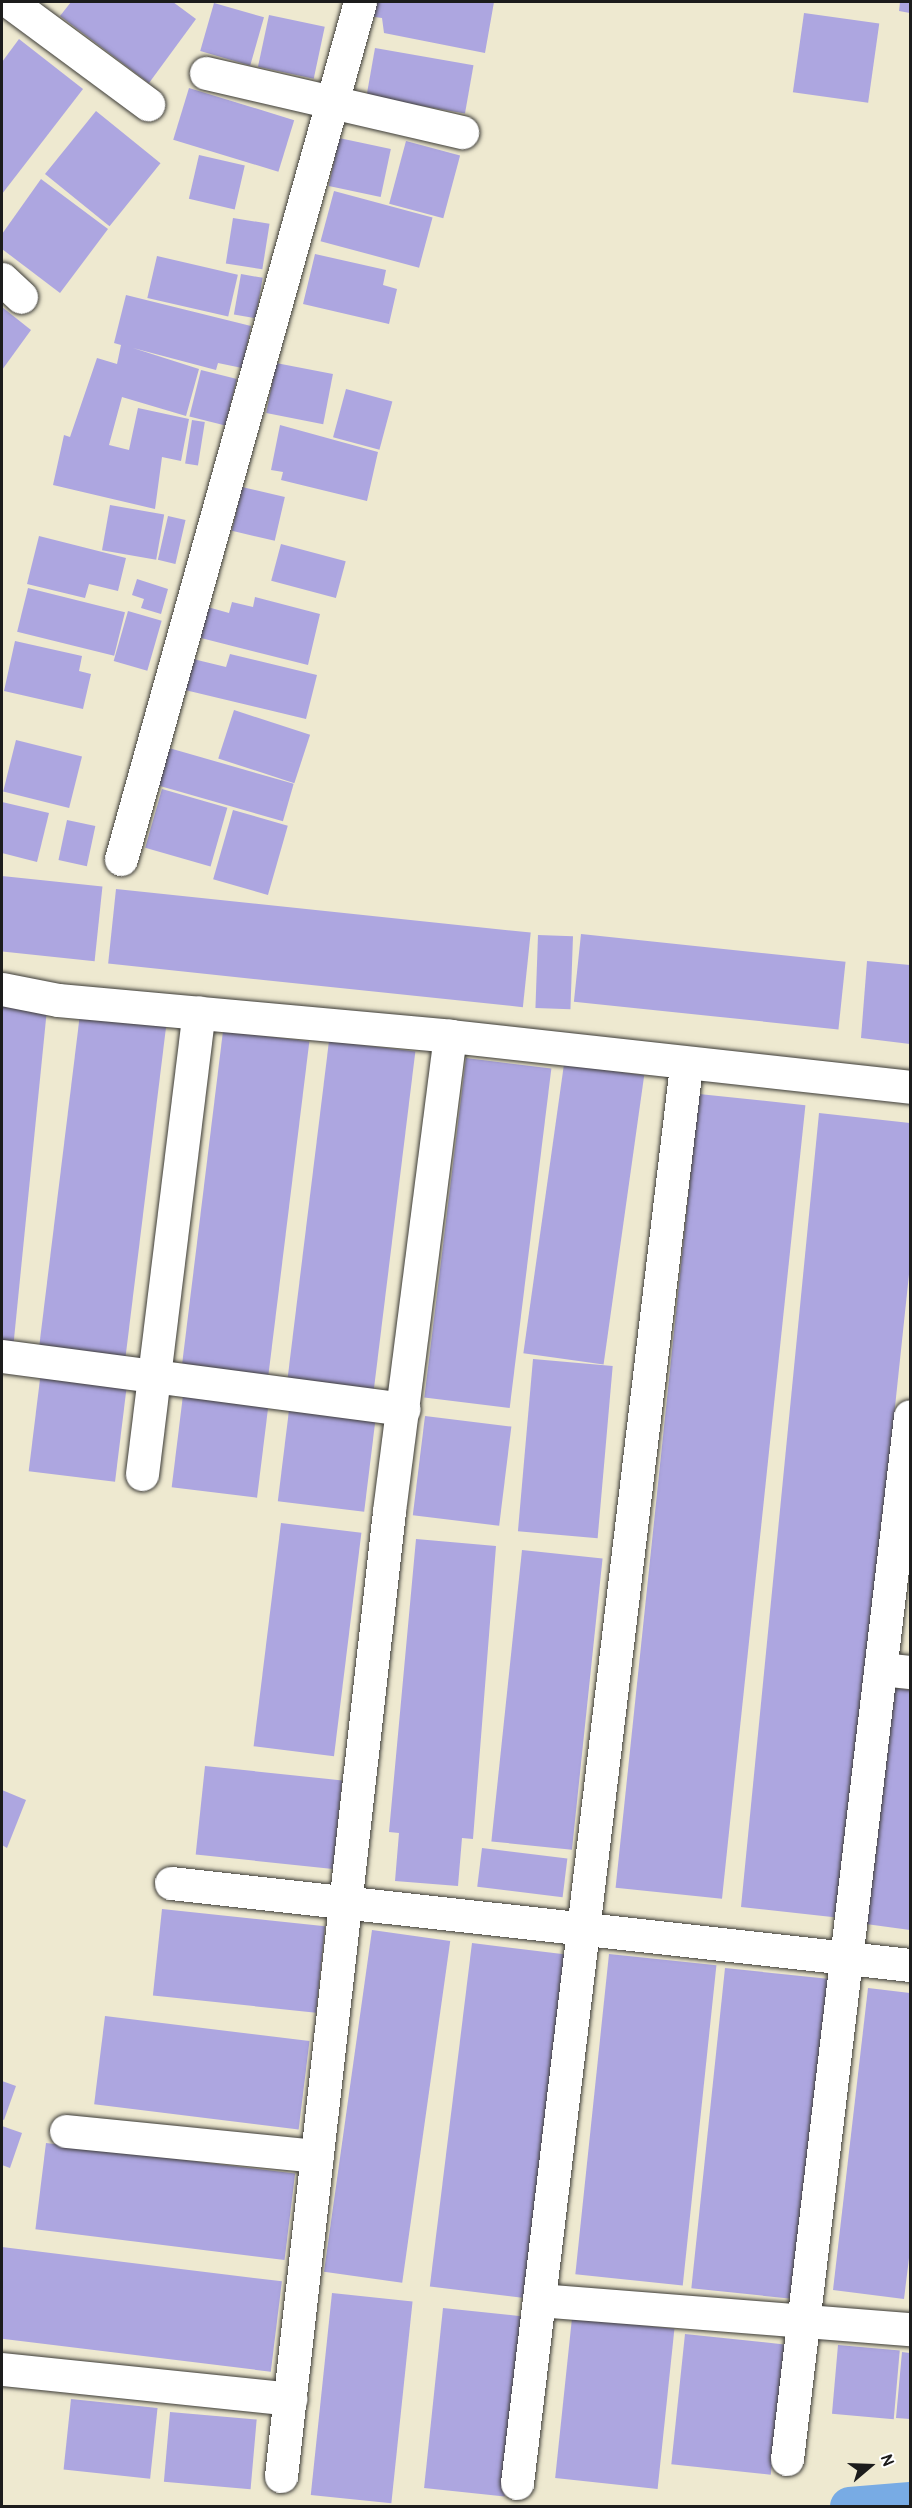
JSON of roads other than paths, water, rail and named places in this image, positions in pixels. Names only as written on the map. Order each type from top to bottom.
[{"type":"street","points":[[10,2],[148,104]]},
{"type":"street","points":[[121,859],[334,105],[360,2]]},
{"type":"street","points":[[206,73],[334,105],[462,132]]},
{"type":"street","points":[[2,989],[199,1013],[450,1036],[686,1065],[910,1088]]},
{"type":"street","points":[[142,1474],[157,1375],[199,1013]]},
{"type":"street","points":[[281,2476],[404,1409],[450,1036]]},
{"type":"street","points":[[518,2483],[580,1932],[686,1065]]},
{"type":"street","points":[[2,1356],[404,1409]]},
{"type":"street","points":[[787,2459],[847,1959],[896,1671],[910,1416]]},
{"type":"street","points":[[171,1883],[348,1902],[580,1932],[910,1965]]},
{"type":"street","points":[[66,2131],[317,2156]]},
{"type":"street","points":[[539,2300],[803,2324],[910,2330]]},
{"type":"street","points":[[2,2368],[290,2399]]},
{"type":"waterway","points":[[849,2506],[910,2501]]}]
